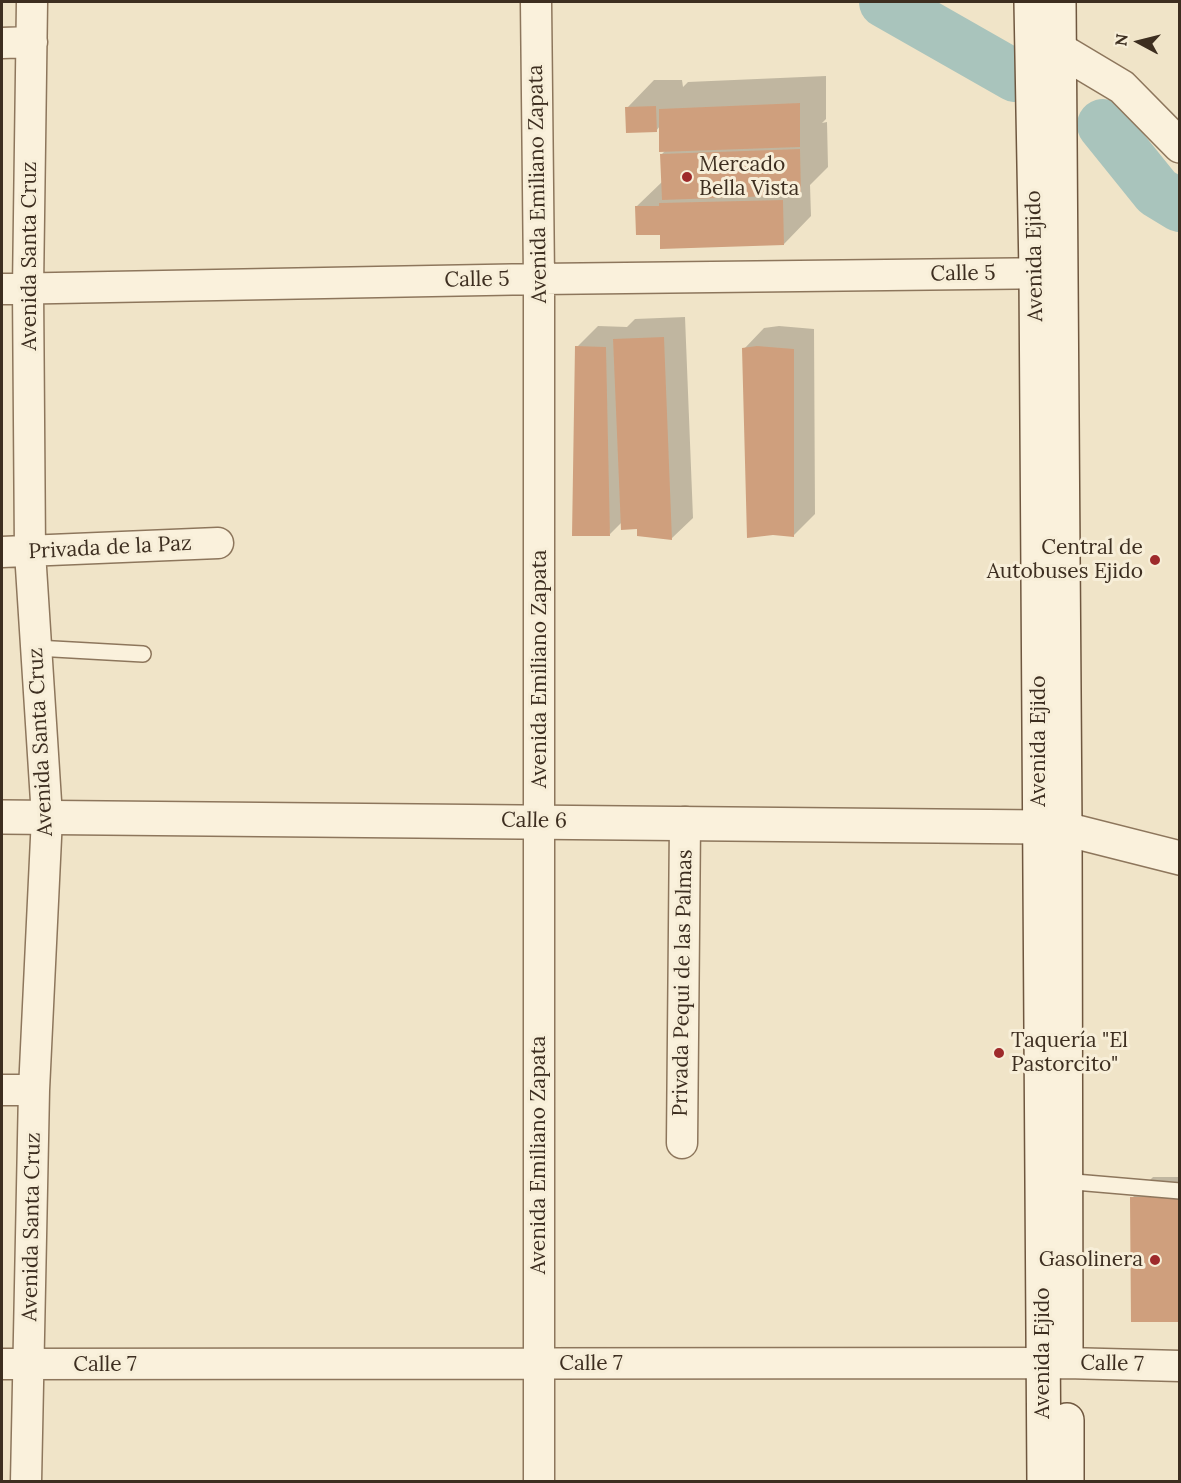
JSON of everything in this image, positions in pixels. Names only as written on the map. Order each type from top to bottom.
[{"type":"main road","name":"Avenida Ejido","points":[[1031,2],[1046,46]]},
{"type":"main road","name":"Avenida Ejido","points":[[1059,2],[1046,46],[1055,1363],[1067,1482]]},
{"type":"main road","points":[[1046,46],[1122,87],[1179,146]]},
{"type":"main road","name":"Calle 6","points":[[2,817],[685,822],[1053,828],[1179,858]]},
{"type":"main road","name":"Avenida Ejido","points":[[1044,1482],[1055,1363]]},
{"type":"street","name":"Avenida Santa Cruz","points":[[26,1482],[16,1365],[34,1090],[47,817],[36,648],[16,552],[15,288],[32,42],[32,2]]},
{"type":"street","name":"Avenida Emiliano Zapata","points":[[536,2],[539,279],[539,1482]]},
{"type":"street","points":[[2,43],[32,42]]},
{"type":"street","name":"Calle 5","points":[[15,288],[1048,273]]},
{"type":"street","name":"Privada de la Paz","points":[[16,552],[218,543]]},
{"type":"street","name":"Privada Pequi de las Palmas","points":[[682,1143],[685,822]]},
{"type":"street","points":[[2,1090],[34,1090]]},
{"type":"street","name":"Calle 7","points":[[16,1365],[1055,1363],[1179,1366]]},
{"type":"lane","points":[[36,648],[142,654]]},
{"type":"lane","points":[[1054,1181],[1179,1191]]},
{"type":"building","points":[[800,103],[800,147],[659,152],[659,109]]},
{"type":"building","points":[[656,106],[657,132],[626,133],[625,107]]},
{"type":"building","points":[[800,149],[801,195],[662,200],[660,154]]},
{"type":"building","points":[[783,200],[784,245],[660,249],[660,235],[636,235],[635,206],[659,206],[659,203]]},
{"type":"building","points":[[664,337],[672,540],[637,536],[637,529],[621,530],[613,339]]},
{"type":"building","points":[[575,346],[606,347],[610,536],[572,536]]},
{"type":"building","points":[[757,346],[794,349],[794,537],[773,535],[747,538],[742,348]]},
{"type":"building","name":"Gasolinera","points":[[1130,1197],[1180,1197],[1180,1322],[1131,1322]]},
{"type":"waterway","points":[[885,2],[1015,76]]},
{"type":"waterway","points":[[1103,125],[1157,192],[1180,206]]},
{"type":"place","name":"Mercado Bella Vista","points":[[687,177]]},
{"type":"place","name":"Central de Autobuses Ejido","points":[[1155,560]]},
{"type":"place","name":"Taquería \"El Pastorcito\"","points":[[999,1053]]},
{"type":"place","name":"Gasolinera","points":[[1155,1260]]}]
